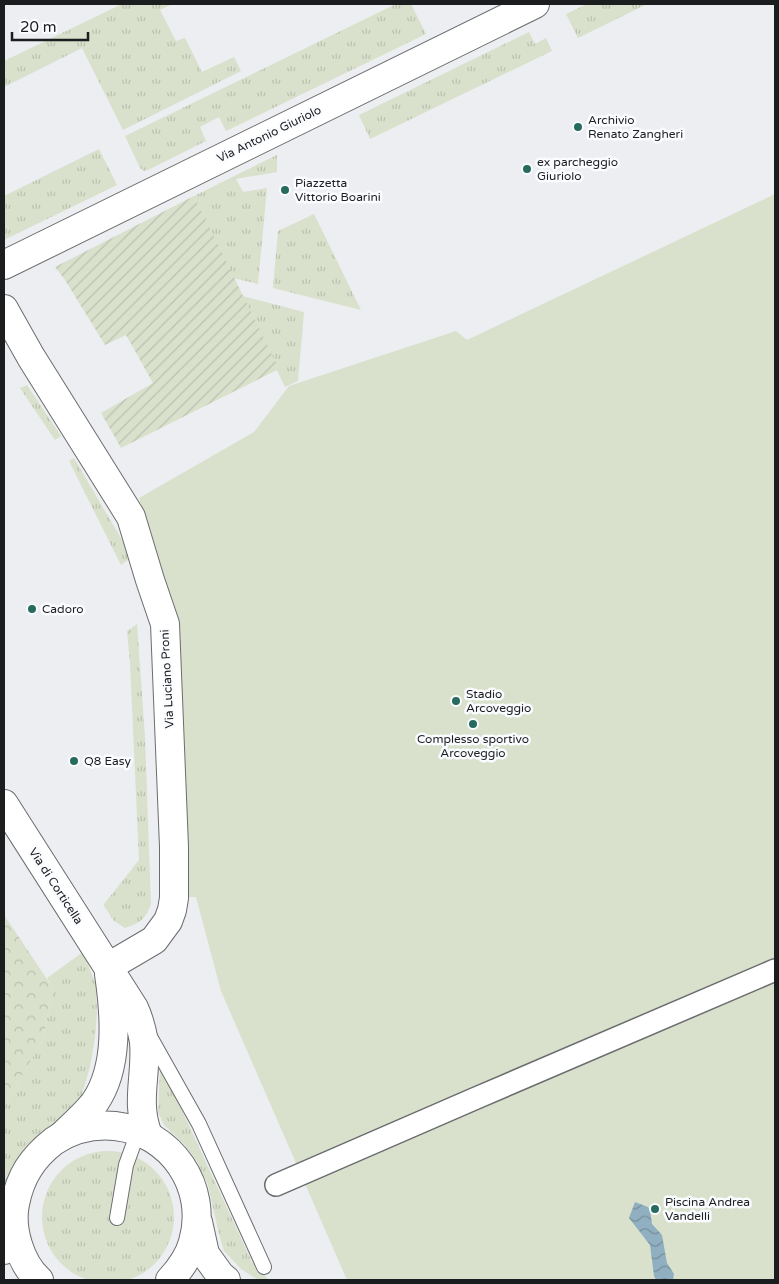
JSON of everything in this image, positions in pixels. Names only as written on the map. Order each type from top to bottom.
[{"type":"main road","name":"Via Antonio Giuriolo","points":[[4,265],[535,4]]},
{"type":"main road","name":"Via Luciano Proni","points":[[4,309],[31,356],[131,516],[165,624],[174,847],[174,898],[168,921],[154,940],[108,967]]},
{"type":"main road","name":"Via di Corticella","points":[[4,804],[134,1008],[141,1025],[144,1043],[141,1104],[143,1134]]},
{"type":"main road","name":"Via di Corticella","points":[[62,1136],[94,1104],[105,1085],[112,1052],[114,1023],[108,967]]},
{"type":"main road","points":[[4,1250],[18,1190],[28,1168],[43,1150],[62,1136],[83,1128],[105,1125],[127,1127],[164,1146],[178,1161],[188,1178],[195,1196],[205,1254],[220,1275],[226,1280]]},
{"type":"main road","points":[[13,1213],[16,1236],[23,1259],[39,1280]]},
{"type":"main road","points":[[170,1280],[183,1265],[193,1242],[197,1216]]},
{"type":"street","points":[[276,1185],[474,1098],[775,970]]},
{"type":"lane","points":[[134,1008],[199,1124],[264,1267]]},
{"type":"lane","points":[[117,1218],[126,1165],[143,1134]]},
{"type":"green space","points":[[122,4],[172,4],[160,10],[176,41],[185,38],[202,72],[234,57],[241,71],[123,130],[82,48],[4,87],[4,61]]},
{"type":"green space","points":[[396,4],[411,4],[426,34],[226,131],[219,117],[200,127],[206,141],[148,170],[144,171],[140,168],[125,136]]},
{"type":"green space","points":[[587,4],[647,4],[578,38],[566,14]]},
{"type":"green space","points":[[529,32],[535,44],[546,38],[552,51],[370,139],[359,115]]},
{"type":"green space","points":[[99,149],[117,185],[4,240],[4,196]]},
{"type":"green space","points":[[277,155],[277,172],[236,179],[243,192],[267,188],[258,284],[233,278],[194,196]]},
{"type":"green space","name":"Complesso sportivo Arcoveggio","points":[[775,194],[775,1280],[347,1280],[221,991],[196,897],[183,897],[174,613],[139,498],[254,432],[289,386],[456,331],[467,340]]},
{"type":"green space","points":[[194,196],[279,369],[121,448],[101,413],[153,383],[126,335],[105,345],[55,267]]},
{"type":"green space","points":[[314,214],[361,310],[273,288],[278,231]]},
{"type":"green space","points":[[242,296],[304,312],[298,381],[285,387]]},
{"type":"green space","points":[[27,385],[61,436],[55,440],[20,388]]},
{"type":"green space","points":[[74,458],[132,557],[121,565],[69,461]]},
{"type":"green space","points":[[137,624],[145,737],[151,904],[142,920],[125,928],[114,921],[104,904],[139,860],[127,631]]},
{"type":"green space","points":[[4,915],[53,988],[43,1039],[4,1108]]},
{"type":"green space","points":[[83,952],[96,985],[97,1012],[90,1067],[81,1098],[4,1194],[4,1108],[43,1039],[53,988],[47,978]]},
{"type":"green space","points":[[160,1069],[167,1078],[252,1262],[269,1280],[258,1280],[241,1269],[224,1251],[208,1185],[197,1162],[184,1144],[164,1125],[158,1112]]},
{"type":"green space","points":[[108,1151],[121,1152],[133,1156],[155,1170],[169,1192],[173,1204],[173,1230],[169,1242],[155,1264],[133,1278],[121,1282],[108,1283],[95,1282],[83,1278],[61,1264],[47,1242],[43,1230],[42,1217],[43,1204],[47,1192],[61,1170],[83,1156],[95,1152]]},
{"type":"water","points":[[635,1202],[648,1207],[650,1210],[652,1224],[662,1235],[667,1263],[674,1274],[673,1280],[656,1280],[654,1276],[650,1245],[629,1218]]},
{"type":"place","name":"Archivio Renato Zangheri","points":[[578,127]]},
{"type":"place","name":"ex parcheggio Giuriolo","points":[[527,169]]},
{"type":"place","name":"Piazzetta Vittorio Boarini","points":[[285,190]]},
{"type":"place","name":"Cadoro","points":[[32,609]]},
{"type":"place","name":"Stadio Arcoveggio","points":[[456,701]]},
{"type":"place","name":"Complesso sportivo Arcoveggio","points":[[473,724]]},
{"type":"place","name":"Q8 Easy","points":[[74,761]]},
{"type":"place","name":"Piscina Andrea Vandelli","points":[[655,1209]]}]
